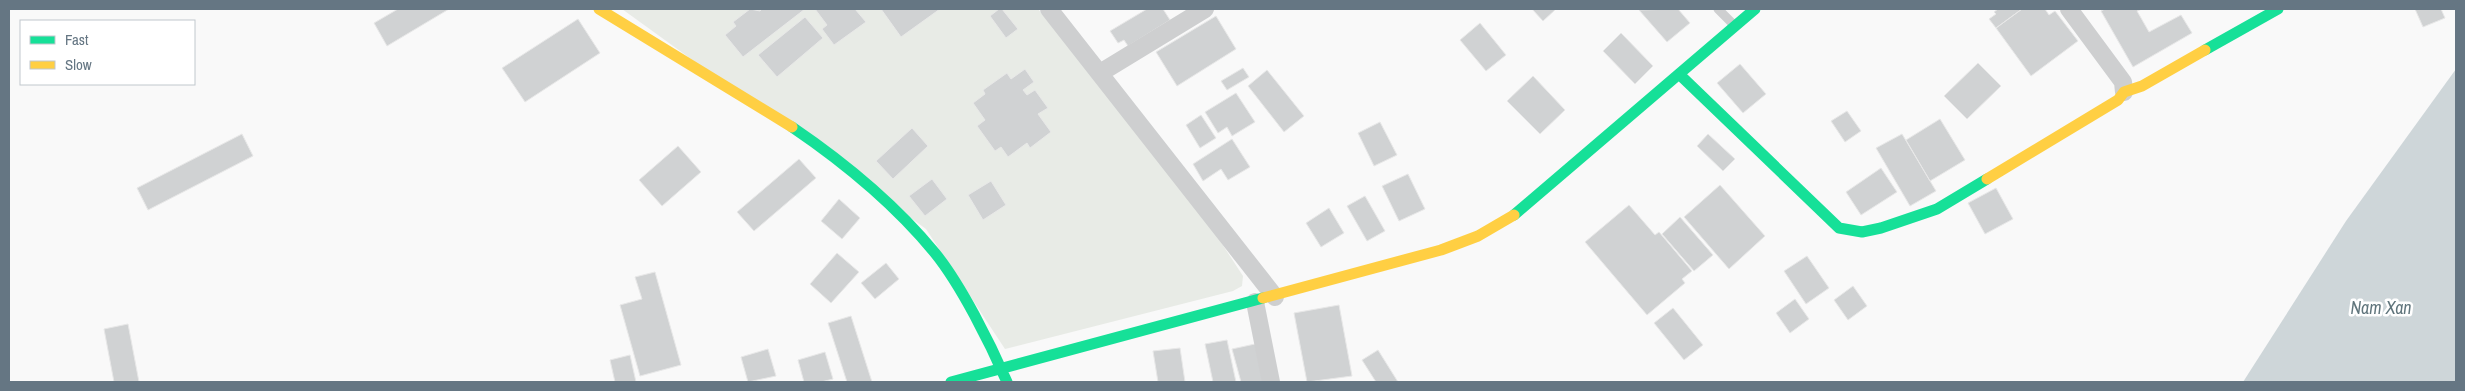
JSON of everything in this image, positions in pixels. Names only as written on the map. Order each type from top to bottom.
[{"type":"street","points":[[599,9],[771,112],[819,144],[868,184],[909,223],[936,254],[954,281],[1007,382]]},
{"type":"street","points":[[1049,9],[1275,297]]},
{"type":"street","points":[[1100,73],[1205,9]]},
{"type":"street","points":[[951,382],[1275,297],[1440,250],[1478,236],[1517,213],[1755,9]]},
{"type":"street","points":[[2069,9],[2123,82],[2124,92]]},
{"type":"street","points":[[1680,75],[1839,228],[1862,232],[1881,228],[1937,209],[2118,100],[2124,92],[2142,86],[2278,9]]},
{"type":"street","points":[[1255,302],[1271,382]]},
{"type":"lane","points":[[1718,9],[1735,26]]},
{"type":"shaded area","points":[[622,9],[1038,9],[1198,207],[1243,276],[1242,286],[1233,291],[1005,349],[926,229]]},
{"type":"water","name":"Nam Xan","points":[[2456,69],[2456,382],[2243,382],[2346,221]]},
{"type":"building","points":[[398,9],[449,9],[387,46],[374,23]]},
{"type":"building","points":[[750,9],[760,11],[762,9],[805,9],[743,57],[725,35],[736,26],[733,22]]},
{"type":"building","points":[[815,9],[855,9],[866,22],[834,45],[822,29],[827,25]]},
{"type":"building","points":[[881,9],[940,9],[901,37]]},
{"type":"building","points":[[999,9],[1002,9],[1018,29],[1006,38],[990,16]]},
{"type":"building","points":[[1147,9],[1163,9],[1170,20],[1128,46],[1124,40],[1118,43],[1110,31]]},
{"type":"building","points":[[1532,9],[1556,9],[1543,21]]},
{"type":"building","points":[[1678,9],[1690,23],[1667,42],[1639,10]]},
{"type":"building","points":[[1998,9],[2022,9],[1996,28],[1989,19],[1996,14],[1994,12]]},
{"type":"building","points":[[2022,9],[2045,9],[2049,15],[2055,11],[2078,41],[2031,76],[1996,28]]},
{"type":"building","points":[[2105,9],[2142,9],[2137,11],[2149,32],[2181,15],[2192,33],[2133,67],[2101,11]]},
{"type":"building","points":[[2415,9],[2441,9],[2445,18],[2423,27]]},
{"type":"building","points":[[1216,16],[1236,49],[1177,86],[1156,52]]},
{"type":"building","points":[[805,17],[823,38],[777,77],[758,55]]},
{"type":"building","points":[[578,19],[600,53],[525,102],[502,68]]},
{"type":"building","points":[[1480,23],[1506,55],[1486,71],[1460,40]]},
{"type":"building","points":[[1621,33],[1653,66],[1635,84],[1603,51]]},
{"type":"building","points":[[1978,63],[2001,86],[1967,119],[1944,96]]},
{"type":"building","points":[[1740,64],[1766,94],[1743,113],[1717,83]]},
{"type":"building","points":[[1243,68],[1249,77],[1227,90],[1221,81]]},
{"type":"building","points":[[1025,69],[1034,82],[1023,90],[1027,95],[1035,90],[1048,108],[1038,114],[1051,132],[1030,148],[1027,143],[1008,157],[1001,147],[995,151],[977,126],[985,120],[973,103],[985,94],[983,90],[1007,73],[1011,79]]},
{"type":"building","points":[[1267,70],[1304,116],[1284,132],[1248,86]]},
{"type":"building","points":[[1533,76],[1565,110],[1540,134],[1507,101]]},
{"type":"building","points":[[1236,93],[1255,122],[1232,136],[1227,127],[1218,133],[1205,112]]},
{"type":"building","points":[[1847,111],[1861,131],[1845,142],[1831,121]]},
{"type":"building","points":[[1201,115],[1216,138],[1200,148],[1186,125]]},
{"type":"building","points":[[1940,119],[1965,160],[1930,181],[1906,140]]},
{"type":"building","points":[[1380,122],[1397,155],[1374,166],[1358,133]]},
{"type":"building","points":[[912,128],[928,146],[893,179],[876,161]]},
{"type":"building","points":[[242,134],[253,156],[148,210],[137,188]]},
{"type":"building","points":[[1708,134],[1735,159],[1723,171],[1697,146]]},
{"type":"building","points":[[1902,134],[1936,191],[1910,206],[1876,148]]},
{"type":"building","points":[[1232,139],[1250,167],[1228,180],[1221,169],[1203,181],[1193,164]]},
{"type":"building","points":[[678,146],[701,172],[662,206],[639,180]]},
{"type":"building","points":[[799,159],[816,178],[754,231],[737,212]]},
{"type":"building","points":[[1881,168],[1897,192],[1861,215],[1846,192]]},
{"type":"building","points":[[1408,174],[1425,209],[1399,221],[1382,186]]},
{"type":"building","points":[[932,179],[947,199],[925,216],[909,196]]},
{"type":"building","points":[[991,181],[1006,205],[983,220],[968,195]]},
{"type":"building","points":[[1720,185],[1765,236],[1729,269],[1684,217]]},
{"type":"building","points":[[1996,188],[2013,219],[1985,234],[1968,203]]},
{"type":"building","points":[[1365,196],[1385,231],[1367,241],[1347,206]]},
{"type":"building","points":[[839,199],[860,218],[842,239],[821,221]]},
{"type":"building","points":[[1629,205],[1655,235],[1659,232],[1692,271],[1682,279],[1685,283],[1647,315],[1585,242]]},
{"type":"building","points":[[1329,208],[1344,233],[1321,247],[1306,223]]},
{"type":"building","points":[[1680,217],[1713,255],[1694,271],[1662,234]]},
{"type":"building","points":[[837,253],[859,272],[831,303],[810,284]]},
{"type":"building","points":[[1807,256],[1829,288],[1806,304],[1784,271]]},
{"type":"building","points":[[886,263],[899,279],[875,299],[861,283]]},
{"type":"building","points":[[655,272],[681,365],[640,376],[620,305],[642,299],[635,277]]},
{"type":"building","points":[[1853,286],[1867,306],[1848,320],[1834,300]]},
{"type":"building","points":[[1795,299],[1809,319],[1790,333],[1776,313]]},
{"type":"building","points":[[1339,305],[1352,376],[1307,382],[1294,313]]},
{"type":"building","points":[[1673,308],[1703,345],[1684,360],[1654,323]]},
{"type":"building","points":[[851,316],[872,382],[847,382],[828,323]]},
{"type":"building","points":[[128,324],[139,382],[114,382],[104,329]]},
{"type":"building","points":[[1227,340],[1236,382],[1213,382],[1205,344]]},
{"type":"building","points":[[1255,344],[1265,382],[1241,382],[1232,349]]},
{"type":"building","points":[[1180,348],[1185,382],[1158,382],[1153,351]]},
{"type":"building","points":[[768,349],[776,376],[748,382],[741,357]]},
{"type":"building","points":[[1378,350],[1398,382],[1376,382],[1362,360]]},
{"type":"building","points":[[825,352],[833,379],[821,382],[804,382],[798,360]]},
{"type":"building","points":[[630,355],[636,382],[615,382],[610,360]]},
{"type":"traffic: fast","points":[[1514,215],[1755,9]]},
{"type":"traffic: fast","points":[[2205,50],[2278,9]]},
{"type":"traffic: fast","points":[[1680,75],[1839,228],[1862,232],[1881,228],[1937,209],[1987,179]]},
{"type":"traffic: fast","points":[[792,127],[868,185],[903,217],[935,253],[955,281],[974,315],[1007,382]]},
{"type":"traffic: fast","points":[[951,382],[1263,298]]},
{"type":"traffic: slow","points":[[599,9],[792,127]]},
{"type":"traffic: slow","points":[[1987,179],[2118,100],[2124,92],[2142,86],[2205,50]]},
{"type":"traffic: slow","points":[[1263,298],[1441,250],[1478,236],[1514,215]]}]
